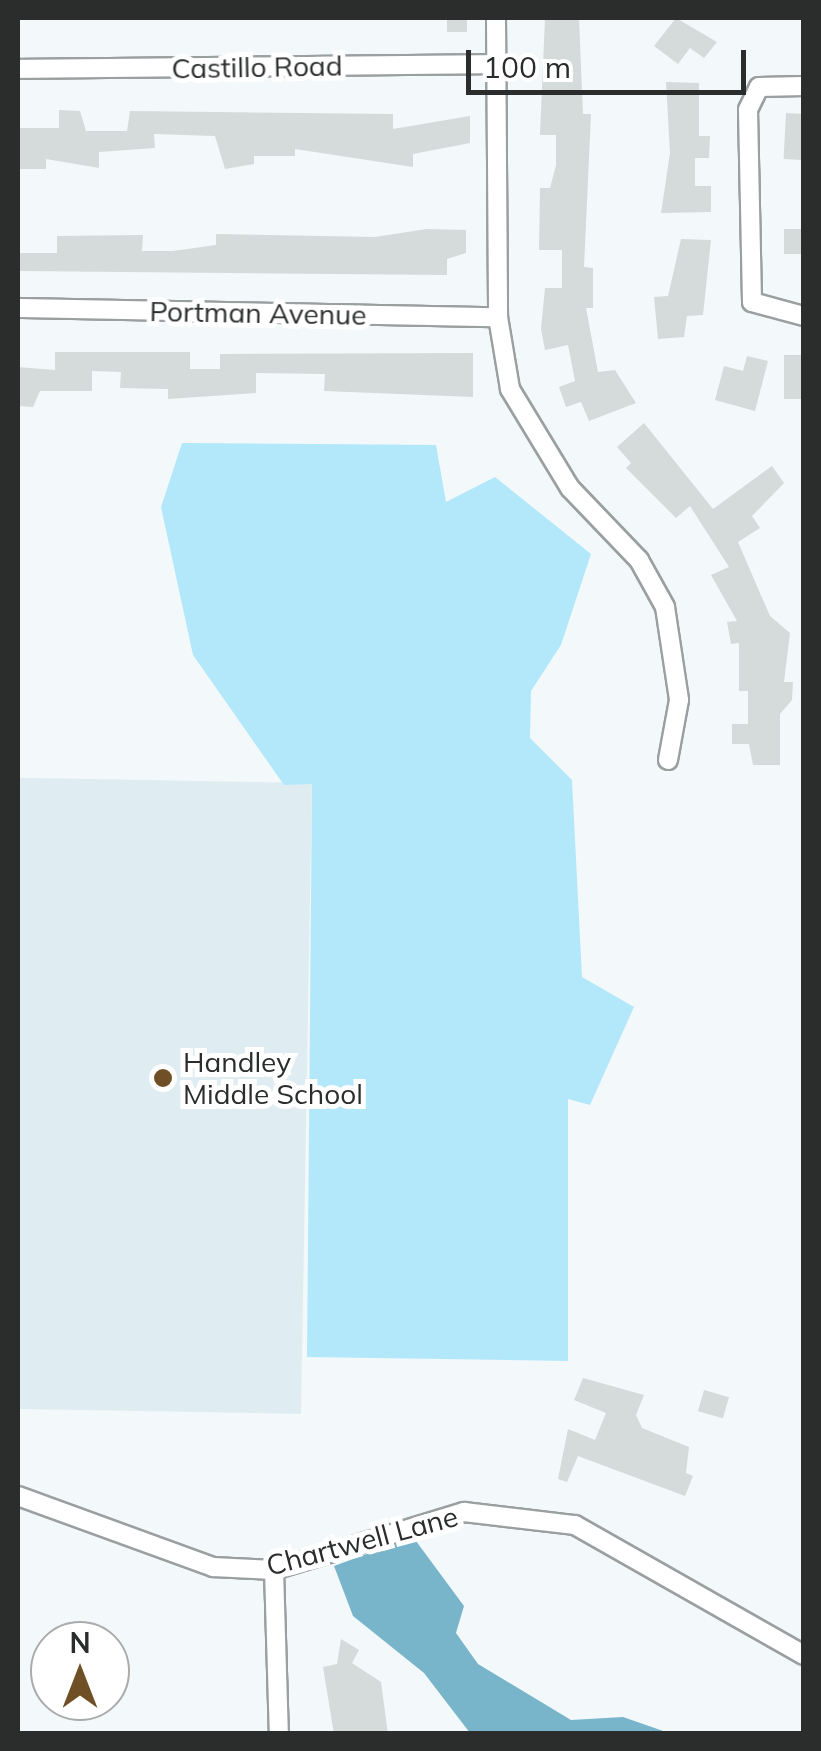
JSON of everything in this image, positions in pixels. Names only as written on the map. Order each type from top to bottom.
[{"type":"street","points":[[496,18],[498,317],[510,389],[533,434],[639,560],[666,607],[678,700],[668,760]]},
{"type":"street","name":"Castillo Road","points":[[18,69],[496,64]]},
{"type":"street","points":[[804,86],[759,87],[748,110],[752,302],[804,316]]},
{"type":"street","name":"Portman Avenue","points":[[18,308],[498,317]]},
{"type":"street","name":"Chartwell Lane","points":[[18,1496],[213,1566],[274,1570],[394,1528],[464,1512],[517,1514],[576,1524],[804,1655]]},
{"type":"street","points":[[274,1570],[279,1734]]},
{"type":"shaded area","points":[[182,443],[436,445],[446,502],[495,477],[591,554],[561,645],[531,691],[530,738],[572,780],[582,977],[634,1007],[590,1105],[568,1099],[568,1361],[307,1357],[312,784],[284,785],[193,655],[161,507]]},
{"type":"shaded area","name":"Handley Middle School","points":[[18,778],[312,783],[301,1414],[18,1409]]},
{"type":"shaded area","points":[[413,1537],[464,1606],[456,1633],[478,1664],[571,1720],[623,1717],[669,1733],[470,1733],[424,1673],[353,1616],[334,1566]]},
{"type":"building","points":[[447,18],[467,18],[467,32],[447,32]]},
{"type":"building","points":[[545,18],[579,18],[583,114],[591,114],[584,267],[593,268],[593,308],[586,308],[598,372],[615,370],[636,403],[589,421],[581,402],[566,407],[559,387],[575,381],[568,345],[545,350],[541,329],[545,288],[562,288],[562,250],[539,250],[540,188],[550,188],[556,165],[556,135],[540,135]]},
{"type":"building","points":[[676,18],[717,42],[704,58],[690,48],[678,64],[654,46]]},
{"type":"building","points":[[666,82],[699,83],[699,136],[710,136],[709,158],[695,158],[695,186],[711,186],[711,212],[661,213],[670,153]]},
{"type":"building","points":[[59,110],[80,111],[86,131],[127,131],[130,111],[393,114],[393,129],[470,116],[470,143],[413,154],[413,167],[295,149],[295,156],[254,156],[254,164],[225,169],[215,136],[154,134],[155,148],[99,152],[99,168],[46,159],[46,169],[18,169],[18,128],[59,128]]},
{"type":"building","points":[[786,113],[804,114],[802,160],[784,159]]},
{"type":"building","points":[[427,229],[466,230],[466,253],[447,259],[447,275],[18,271],[18,253],[57,253],[57,236],[143,235],[142,251],[173,251],[216,245],[216,234],[375,237]]},
{"type":"building","points":[[784,229],[804,229],[804,254],[784,254]]},
{"type":"building","points":[[681,239],[711,240],[703,315],[687,316],[684,337],[658,339],[654,297],[668,296]]},
{"type":"building","points":[[55,352],[190,352],[190,369],[220,369],[220,354],[473,353],[473,397],[324,391],[325,374],[256,373],[256,393],[168,399],[168,389],[120,388],[121,372],[92,371],[92,391],[40,391],[33,407],[18,406],[18,367],[55,370]]},
{"type":"building","points":[[784,355],[802,355],[802,399],[784,399]]},
{"type":"building","points":[[747,356],[768,361],[755,411],[715,400],[724,366],[743,371]]},
{"type":"building","points":[[644,423],[713,509],[772,466],[784,483],[752,516],[760,528],[738,542],[770,616],[790,633],[784,682],[793,682],[792,700],[780,714],[780,765],[753,765],[749,744],[732,744],[732,724],[748,724],[748,691],[739,691],[739,643],[731,644],[727,622],[737,621],[711,575],[729,567],[690,506],[676,518],[626,468],[631,463],[617,447]]},
{"type":"building","points":[[583,1378],[644,1395],[636,1415],[642,1428],[689,1447],[686,1473],[693,1476],[685,1496],[578,1456],[567,1482],[558,1479],[568,1429],[595,1440],[606,1413],[574,1400]]},
{"type":"building","points":[[704,1390],[729,1397],[723,1418],[698,1411]]},
{"type":"building","points":[[341,1639],[359,1650],[352,1663],[381,1682],[388,1734],[334,1734],[323,1667],[337,1664]]},
{"type":"place","name":"Handley Middle School","points":[[163,1078]]}]
